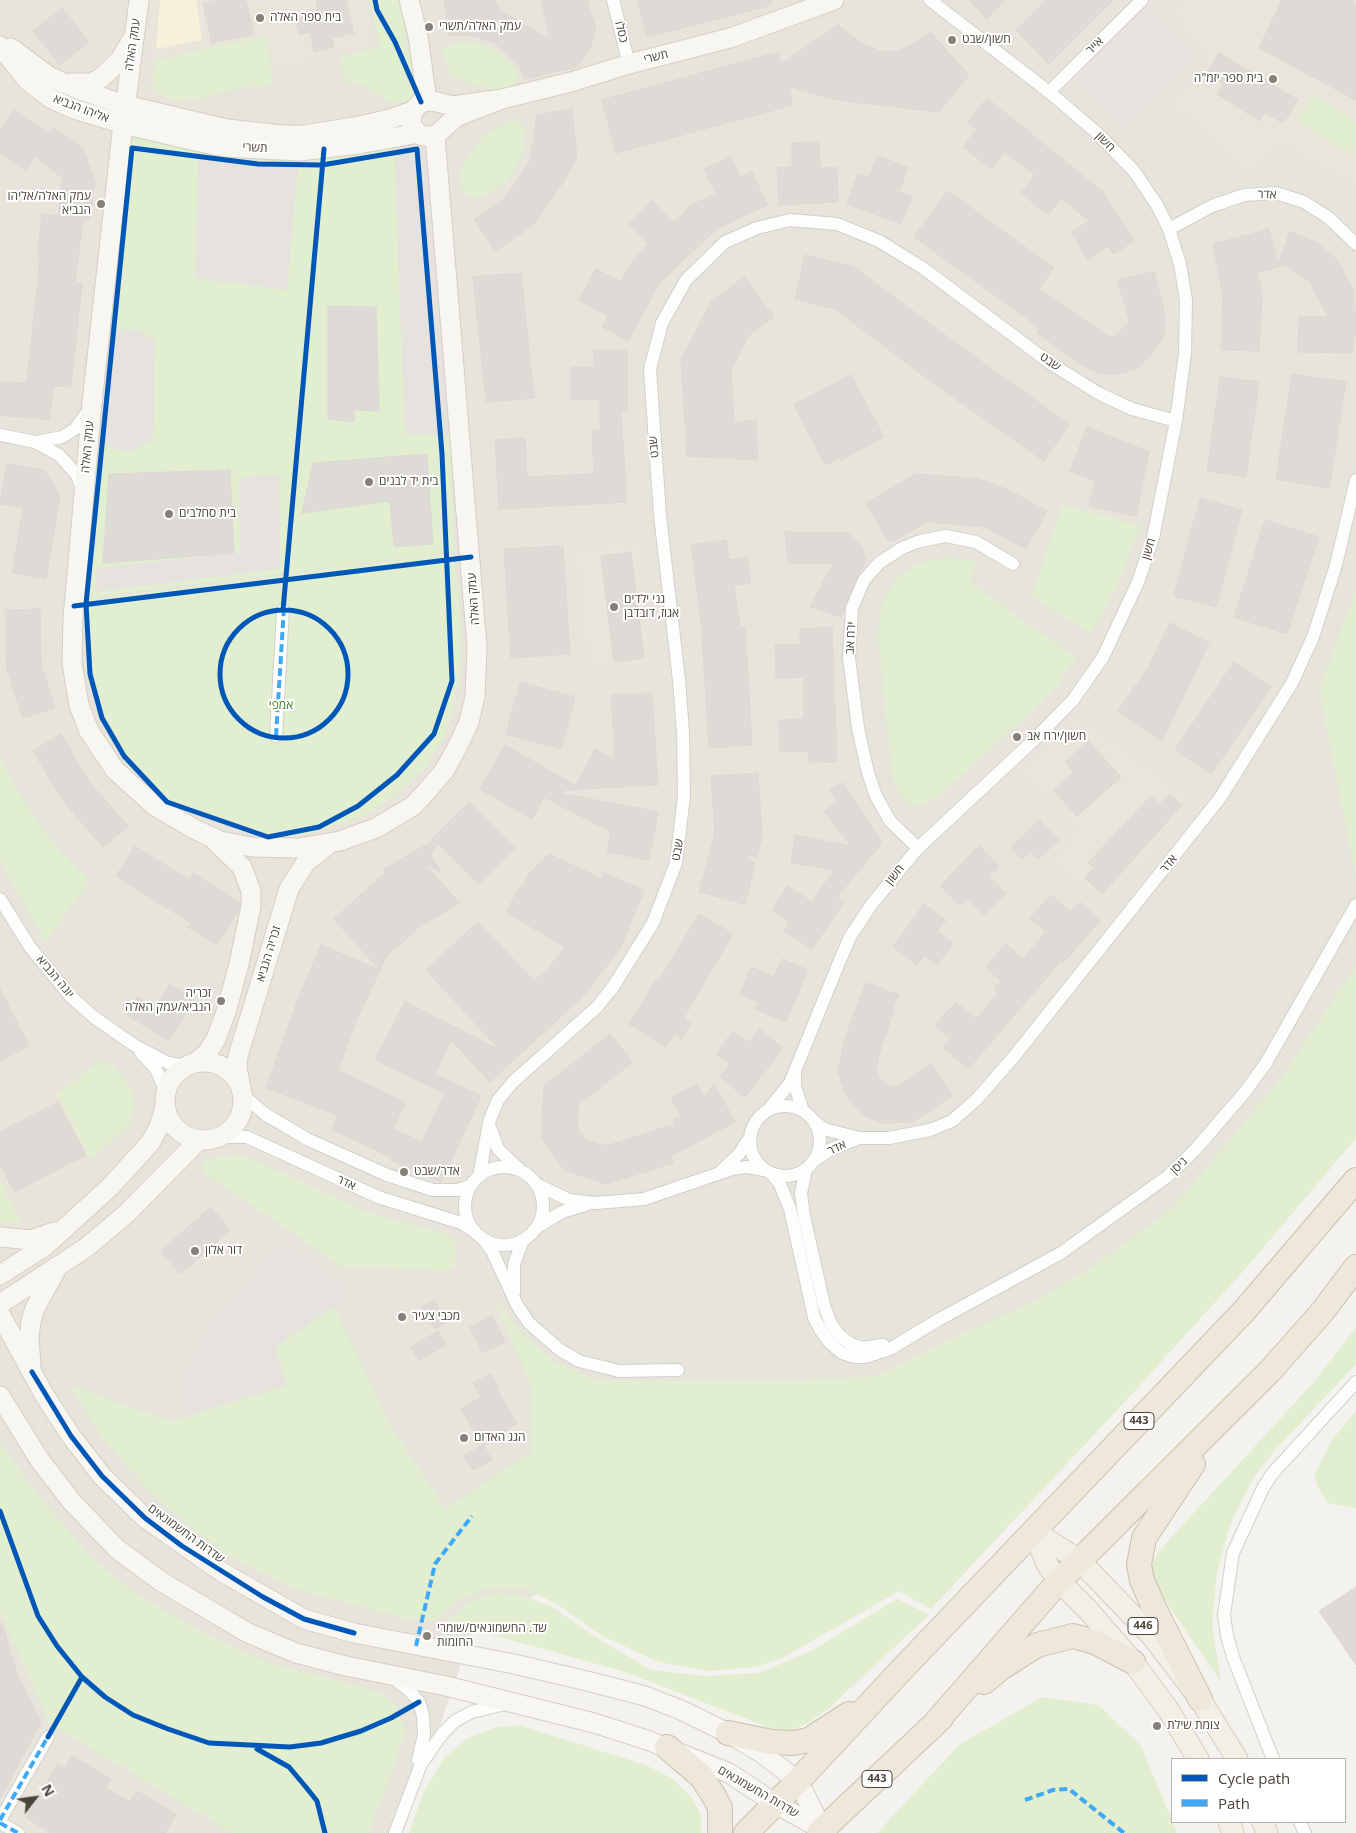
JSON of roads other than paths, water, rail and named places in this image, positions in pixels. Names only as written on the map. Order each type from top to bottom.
[{"type":"highway","name":"443","points":[[746,1833],[798,1781],[1033,1531],[1244,1311],[1356,1180]]},
{"type":"highway","name":"443","points":[[821,1831],[931,1728],[1059,1581],[1228,1415],[1269,1372],[1323,1311],[1356,1267]]},
{"type":"highway","points":[[1200,1699],[1142,1580],[1139,1558],[1144,1538],[1164,1504],[1228,1415]]},
{"type":"highway","points":[[931,1728],[1001,1668],[1037,1645],[1073,1636],[1095,1642],[1134,1662]]},
{"type":"highway","points":[[728,1733],[772,1742],[793,1743],[809,1740],[851,1713],[907,1664]]},
{"type":"highway","points":[[667,1747],[701,1776],[714,1796],[720,1808],[720,1833]]},
{"type":"main road","name":"446","points":[[1033,1531],[1080,1560],[1152,1636],[1200,1699],[1236,1758]]},
{"type":"main road","name":"446","points":[[1033,1531],[1047,1564],[1059,1581],[1089,1610],[1134,1662],[1169,1711],[1197,1758]]},
{"type":"street","name":"עמק האלה","points":[[139,0],[125,104],[92,403],[72,640],[74,686],[89,731],[100,751],[128,783],[169,815],[209,836]]},
{"type":"street","points":[[409,0],[418,36],[426,105],[411,122],[432,133],[447,118],[446,112],[426,105]]},
{"type":"street","name":"כסלו","points":[[613,0],[629,64]]},
{"type":"street","name":"תשרי","points":[[125,104],[227,129],[282,135],[356,127],[390,119],[426,105],[453,106],[502,99],[571,82],[629,64],[730,38],[815,5],[834,0]]},
{"type":"street","name":"חשון","points":[[918,0],[944,12]]},
{"type":"street","name":"חשון","points":[[769,1109],[784,1092],[795,1072],[850,937],[871,904],[918,848],[1035,739],[1073,700],[1094,671],[1138,582],[1153,538],[1176,421],[1185,353],[1186,300],[1180,264],[1169,229],[1134,172],[1096,132],[1049,92],[930,0]]},
{"type":"street","name":"אייר","points":[[1049,92],[1142,0]]},
{"type":"street","points":[[63,82],[83,84],[101,78],[120,60],[135,30]]},
{"type":"street","name":"אליהו הנביא","points":[[0,36],[30,64],[63,82],[125,104]]},
{"type":"street","name":"אליהו הנביא","points":[[0,46],[28,81],[42,92],[74,109],[123,124]]},
{"type":"street","name":"תשרי","points":[[123,124],[224,146],[299,151],[432,133],[456,117],[502,99]]},
{"type":"street","points":[[94,115],[113,132],[120,148]]},
{"type":"street","name":"עמק האלה","points":[[333,842],[376,828],[413,806],[444,770],[458,746],[468,722],[475,696],[478,665],[475,606],[432,133]]},
{"type":"street","name":"אדר","points":[[1169,229],[1212,206],[1244,195],[1276,193],[1304,202],[1329,218],[1356,244]]},
{"type":"street","name":"שבט","points":[[479,1176],[490,1120],[498,1100],[513,1082],[596,1008],[613,987],[653,923],[676,863],[684,796],[682,733],[679,680],[659,507],[650,368],[662,323],[686,280],[725,242],[757,228],[790,220],[837,224],[879,241],[923,268],[1050,363],[1098,393],[1132,408],[1176,421]]},
{"type":"street","points":[[35,442],[62,437],[75,429],[84,419],[92,403]]},
{"type":"street","points":[[0,435],[35,442],[48,447],[69,463],[77,475],[84,495]]},
{"type":"street","name":"אדר","points":[[814,1121],[824,1129],[860,1138],[889,1138],[930,1130],[952,1121],[977,1099],[1016,1054],[1197,828],[1253,748],[1292,683],[1313,637],[1336,565],[1356,480]]},
{"type":"street","name":"ירח אב","points":[[918,848],[890,821],[876,796],[868,773],[858,728],[849,658],[852,608],[864,580],[879,563],[902,548],[920,541],[946,536],[976,542],[1013,564]]},
{"type":"street","points":[[276,736],[283,610]]},
{"type":"street","points":[[209,836],[227,843],[275,849],[333,842]]},
{"type":"street","name":"זכריה הנביא","points":[[191,1064],[207,1053],[216,1039],[226,1012],[239,964],[251,906],[251,891],[242,867],[209,836]]},
{"type":"street","name":"זכריה הנביא","points":[[242,1089],[237,1068],[238,1056],[289,889],[306,862],[333,842]]},
{"type":"street","name":"יונה הנביא","points":[[0,899],[30,947],[71,997],[95,1018],[127,1040],[168,1063],[191,1064]]},
{"type":"street","name":"ניסן","points":[[768,1172],[780,1184],[790,1209],[814,1317],[830,1343],[842,1353],[866,1358],[890,1350],[1061,1253],[1148,1192],[1194,1150],[1245,1092],[1266,1063],[1356,905]]},
{"type":"street","name":"יונה הנביא","points":[[127,1040],[156,1069],[165,1099]]},
{"type":"street","points":[[0,1275],[44,1246],[77,1219],[110,1187],[150,1143],[159,1127],[165,1099],[173,1077],[191,1064],[216,1063],[234,1074],[242,1089],[244,1105],[239,1121],[228,1133],[221,1137],[198,1140],[189,1137],[176,1128],[168,1116],[165,1099]]},
{"type":"street","name":"חשון","points":[[795,1072],[795,1086],[803,1111]]},
{"type":"street","name":"אדר","points":[[242,1089],[265,1114],[307,1139],[387,1175],[433,1190],[457,1190],[470,1186]]},
{"type":"street","points":[[485,1241],[504,1246],[523,1240],[537,1227],[562,1212],[595,1203],[644,1198],[718,1173],[747,1167],[785,1177],[806,1170],[815,1160],[820,1144],[818,1128],[814,1121],[803,1111],[784,1106],[769,1109],[754,1123],[749,1139],[739,1154],[718,1173]]},
{"type":"street","points":[[490,1120],[490,1130],[498,1149],[536,1184],[569,1200],[595,1203]]},
{"type":"street","name":"אדר","points":[[221,1137],[247,1137],[378,1197],[461,1222],[472,1230]]},
{"type":"street","name":"אדר","points":[[815,1160],[830,1149],[860,1138]]},
{"type":"street","points":[[749,1139],[752,1155],[768,1172]]},
{"type":"street","points":[[0,1304],[87,1247],[126,1214],[198,1140]]},
{"type":"street","points":[[520,1171],[512,1168],[494,1168],[479,1176],[470,1186],[465,1204],[468,1222],[472,1230],[485,1241],[492,1251],[514,1298],[530,1323],[544,1338],[579,1361],[619,1371],[678,1370]]},
{"type":"street","name":"ניסן","points":[[806,1170],[801,1193],[804,1216],[824,1305],[831,1324],[839,1335],[851,1344],[862,1348],[874,1348],[912,1336]]},
{"type":"street","points":[[536,1184],[540,1192],[543,1210],[537,1227]]},
{"type":"street","points":[[0,1237],[31,1240],[49,1235],[77,1219]]},
{"type":"street","points":[[514,1298],[514,1264],[523,1240]]},
{"type":"street","points":[[32,1372],[29,1338],[31,1322],[35,1308],[58,1267]]},
{"type":"street","name":"שדרות החשמונאים","points":[[0,1314],[32,1372],[71,1436],[102,1476],[145,1518],[222,1572],[304,1618],[354,1633],[514,1664],[645,1696],[728,1733],[760,1752],[798,1781],[821,1831]]},
{"type":"street","points":[[1273,1758],[1233,1657],[1227,1636],[1224,1615],[1233,1554],[1263,1488],[1272,1474],[1356,1382]]},
{"type":"street","name":"שדרות החשמונאים","points":[[0,1396],[39,1459],[72,1502],[117,1550],[162,1582],[248,1633],[288,1650],[346,1666],[446,1686],[594,1723],[667,1747],[729,1773],[821,1831]]},
{"type":"street","points":[[388,1674],[409,1690],[419,1702],[423,1716],[424,1735],[414,1780]]},
{"type":"street","points":[[395,1833],[414,1780],[430,1748],[455,1722],[481,1709],[512,1703]]},
{"type":"street","points":[[18,1833],[0,1821],[48,1737]]},
{"type":"place","name":"בית ספר האלה","points":[[260,18]]},
{"type":"place","name":"עמק האלה/תשרי","points":[[429,27]]},
{"type":"place","name":"חשון/שבט","points":[[952,40]]},
{"type":"place","name":"בית ספר יזמ\"ה","points":[[1273,79]]},
{"type":"place","name":"עמק האלה/אליהו הנביא","points":[[101,204]]},
{"type":"place","name":"בית יד לבנים","points":[[369,482]]},
{"type":"place","name":"בית סחלבים","points":[[169,514]]},
{"type":"place","name":"גני ילדים אגוז, דובדבן","points":[[614,607]]},
{"type":"place","name":"חשון/ירח אב","points":[[1017,737]]},
{"type":"place","name":"זכריה הנביא/עמק האלה","points":[[221,1001]]},
{"type":"place","name":"אדר/שבט","points":[[404,1172]]},
{"type":"place","name":"דור אלון","points":[[195,1251]]},
{"type":"place","name":"מכבי צעיר","points":[[402,1317]]},
{"type":"place","name":"הגג האדום","points":[[464,1438]]},
{"type":"place","name":"שד. החשמונאים/שומרי החומות","points":[[427,1636]]},
{"type":"place","name":"צומת שילת","points":[[1157,1726]]},
{"type":"park label","name":"אמפי","points":[[281,706]]}]
